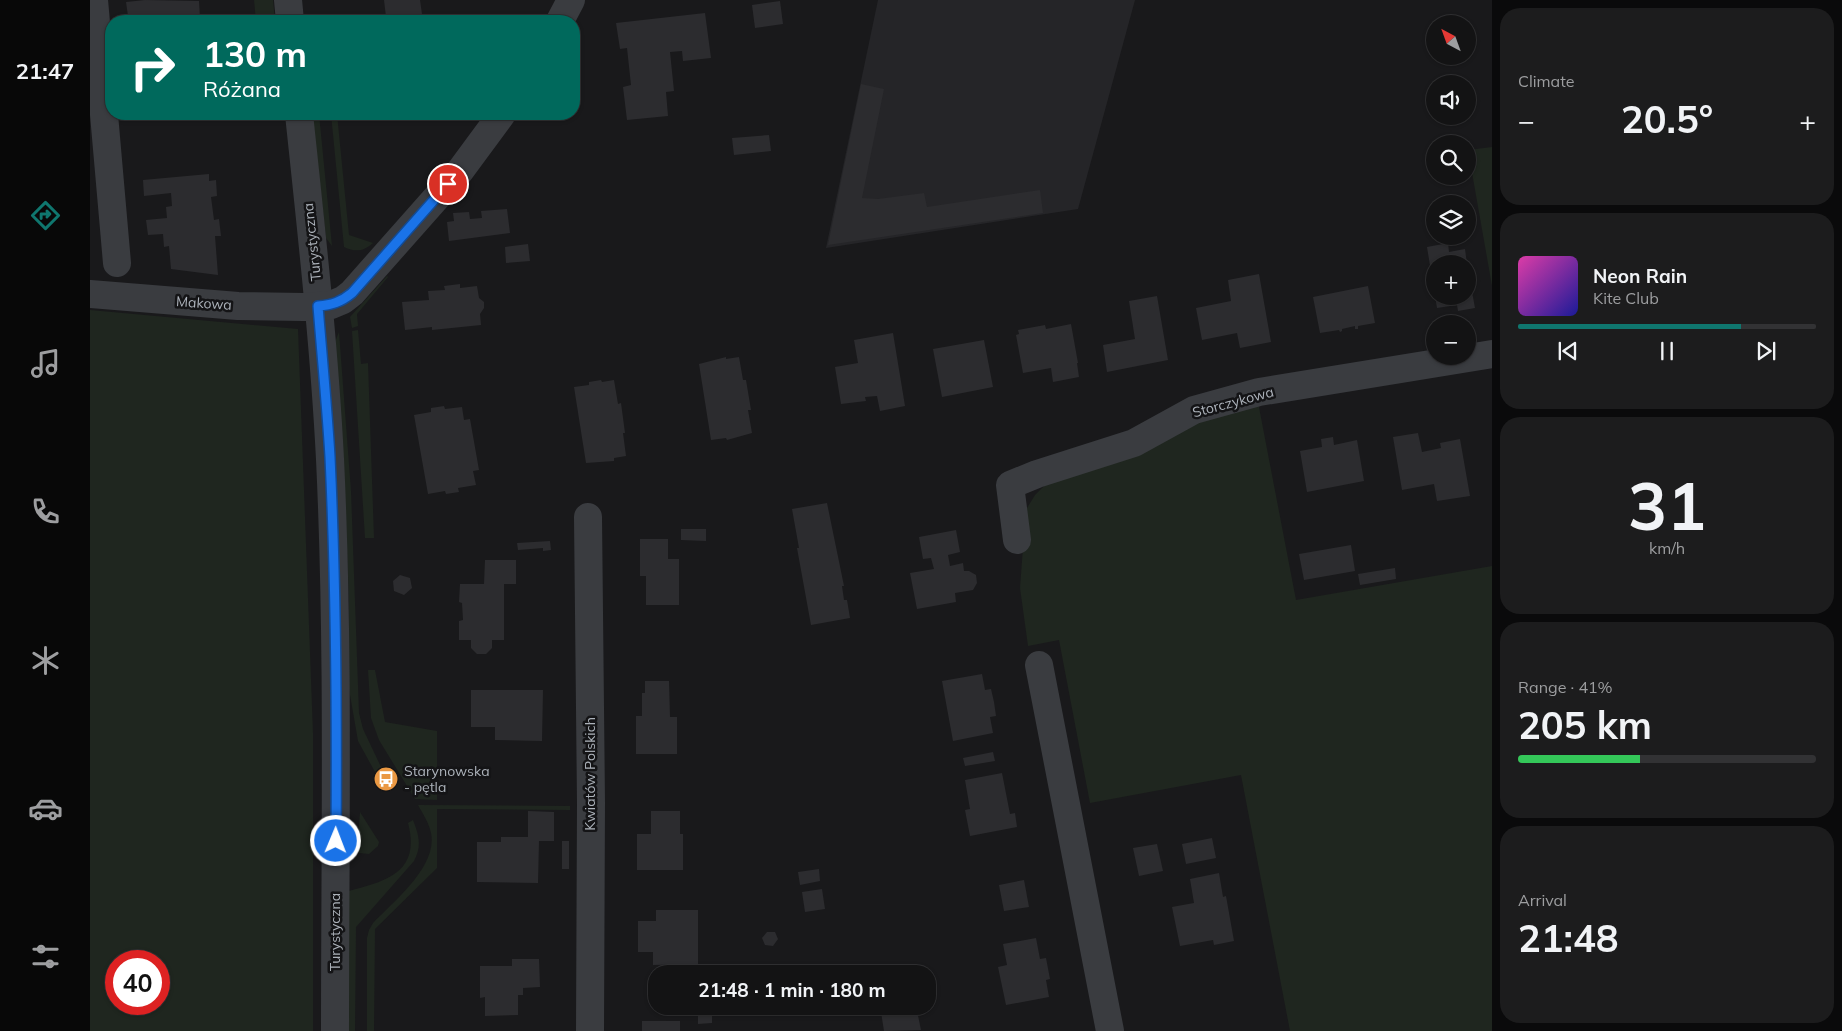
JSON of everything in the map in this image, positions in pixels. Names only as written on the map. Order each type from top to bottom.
[{"type":"street","points":[[94,0],[105,104]]},
{"type":"street","points":[[288,0],[289,15]]},
{"type":"street","points":[[563,15],[571,0]]},
{"type":"street","points":[[106,120],[118,263]]},
{"type":"street","name":"Turystyczna","points":[[300,120],[318,306],[330,456],[337,733],[334,1031]]},
{"type":"street","name":"Makowa","points":[[90,294],[238,306],[304,307],[331,305],[343,300],[352,293],[460,171],[498,120]]},
{"type":"street","name":"Storczykowa","points":[[1017,540],[1010,485],[1037,474],[1134,443],[1194,410],[1259,392],[1492,354]]},
{"type":"street","name":"Kwiatów Polskich","points":[[588,518],[591,803],[590,1031]]},
{"type":"street","points":[[1039,665],[1110,1031]]},
{"type":"shaded area","points":[[254,0],[273,0],[274,15],[255,15]]},
{"type":"shaded area","points":[[878,0],[1135,0],[1078,209],[826,248]]},
{"type":"shaded area","points":[[313,120],[320,120],[332,246],[326,238]]},
{"type":"shaded area","points":[[332,120],[338,120],[349,235],[373,243],[362,250],[352,250],[344,247]]},
{"type":"shaded area","points":[[1492,147],[1492,286],[1474,185],[1476,185],[1476,149]]},
{"type":"shaded area","points":[[387,276],[357,314],[358,326],[352,328],[350,317]]},
{"type":"shaded area","points":[[90,310],[298,329],[313,733],[313,1031],[90,1031]]},
{"type":"shaded area","points":[[358,330],[361,364],[368,363],[374,538],[365,538],[352,331]]},
{"type":"shaded area","points":[[339,332],[351,491],[359,713],[363,729],[381,767],[375,772],[358,741],[349,689],[349,601],[343,456],[335,342]]},
{"type":"shaded area","points":[[1258,402],[1296,600],[1492,566],[1492,1031],[1290,1031],[1241,775],[1090,803],[1059,640],[1028,646],[1020,588],[1025,520],[1027,508],[1035,495],[1046,484],[1196,416]]},
{"type":"shaded area","points":[[368,670],[375,670],[385,722],[437,731],[437,800],[415,799],[379,740],[371,718]]},
{"type":"shaded area","points":[[418,805],[570,806],[570,810],[437,809],[437,868],[375,929],[374,1031],[367,1031],[367,938],[369,930],[373,923],[402,894],[421,870],[428,858],[431,845],[430,829]]},
{"type":"shaded area","points":[[360,812],[379,842],[378,846],[369,854],[359,853],[357,850]]},
{"type":"shaded area","points":[[413,820],[419,840],[414,861],[356,927],[355,1031],[348,1031],[349,891],[376,883],[398,872],[410,853],[411,840],[408,823]]},
{"type":"building","points":[[145,0],[199,1],[200,15],[128,15],[126,2]]},
{"type":"building","points":[[384,0],[420,0],[422,15],[386,15]]},
{"type":"building","points":[[780,1],[783,24],[755,28],[752,5]]},
{"type":"building","points":[[705,13],[711,58],[683,61],[682,51],[670,52],[674,91],[666,92],[668,116],[627,120],[623,87],[631,85],[627,48],[620,49],[616,23]]},
{"type":"building","points":[[861,84],[884,89],[862,198],[878,199],[924,193],[927,207],[1040,190],[1043,213],[828,245]]},
{"type":"building","points":[[769,135],[771,151],[734,155],[732,138]]},
{"type":"building","points":[[209,174],[209,181],[216,180],[217,196],[211,197],[214,220],[219,219],[221,236],[215,236],[218,275],[171,269],[169,246],[164,247],[163,234],[148,235],[146,220],[167,218],[166,207],[172,206],[171,193],[144,196],[143,180]]},
{"type":"building","points":[[507,209],[510,233],[449,241],[447,222],[454,221],[453,213],[469,212],[470,219],[482,218],[481,211]]},
{"type":"building","points":[[528,244],[530,261],[506,263],[505,247]]},
{"type":"building","points":[[1448,245],[1449,252],[1465,249],[1466,255],[1428,255],[1427,247]]},
{"type":"building","points":[[1259,274],[1271,342],[1240,348],[1237,333],[1202,340],[1196,308],[1231,301],[1228,280]]},
{"type":"building","points":[[460,284],[460,288],[477,286],[479,298],[484,302],[484,308],[480,314],[481,325],[432,330],[432,327],[405,330],[402,302],[429,300],[428,291],[445,290],[444,286]]},
{"type":"building","points":[[1368,286],[1375,323],[1358,326],[1358,329],[1355,329],[1355,326],[1342,329],[1340,332],[1339,330],[1320,333],[1313,297]]},
{"type":"building","points":[[1157,296],[1168,360],[1107,372],[1103,345],[1135,339],[1129,301]]},
{"type":"building","points":[[1436,305],[1457,305],[1437,308]]},
{"type":"building","points":[[1457,305],[1474,305],[1475,308],[1458,311]]},
{"type":"building","points":[[1071,324],[1079,377],[1053,382],[1051,368],[1023,373],[1016,335],[1019,334],[1018,330],[1045,325],[1046,329]]},
{"type":"building","points":[[893,333],[905,406],[880,411],[877,396],[865,397],[866,401],[841,404],[835,367],[858,363],[854,340]]},
{"type":"building","points":[[984,340],[993,387],[942,397],[933,349]]},
{"type":"building","points":[[726,357],[726,359],[739,357],[743,380],[746,380],[751,410],[748,410],[752,433],[727,440],[726,438],[711,440],[699,364]]},
{"type":"building","points":[[601,380],[602,382],[614,380],[618,404],[621,403],[626,456],[614,458],[614,461],[586,463],[574,387],[589,385],[589,382]]},
{"type":"building","points":[[444,406],[445,409],[462,407],[464,420],[470,419],[479,470],[473,471],[476,485],[458,488],[459,492],[446,494],[445,491],[428,494],[414,415],[431,412],[431,408]]},
{"type":"building","points":[[1418,433],[1422,452],[1441,448],[1440,443],[1460,439],[1470,496],[1437,501],[1434,484],[1402,490],[1393,437]]},
{"type":"building","points":[[1333,437],[1334,445],[1357,440],[1364,481],[1307,492],[1300,451],[1322,447],[1321,439]]},
{"type":"building","points":[[827,503],[844,586],[842,586],[844,600],[847,600],[850,618],[811,625],[792,509]]},
{"type":"building","points":[[681,529],[706,529],[706,541],[681,540]]},
{"type":"building","points":[[956,530],[960,552],[948,555],[950,566],[963,563],[964,571],[969,571],[976,575],[977,583],[973,590],[955,593],[956,602],[917,609],[910,573],[934,569],[931,558],[923,559],[919,537]]},
{"type":"building","points":[[640,539],[668,539],[668,559],[679,559],[679,605],[646,605],[646,576],[640,576]]},
{"type":"building","points":[[550,541],[551,550],[543,551],[543,548],[518,550],[517,543]]},
{"type":"building","points":[[1351,545],[1355,571],[1304,580],[1299,554]]},
{"type":"building","points":[[485,560],[516,560],[516,584],[504,584],[504,640],[492,640],[492,648],[486,654],[477,654],[471,648],[471,640],[459,640],[459,621],[463,620],[462,603],[459,602],[460,584],[484,584]]},
{"type":"building","points":[[1395,568],[1396,579],[1360,585],[1358,574]]},
{"type":"building","points":[[400,575],[410,578],[412,588],[404,595],[394,591],[393,581]]},
{"type":"building","points":[[982,674],[985,690],[991,689],[994,702],[996,716],[990,717],[993,733],[953,741],[942,681]]},
{"type":"building","points":[[645,681],[669,681],[670,717],[677,717],[677,754],[636,754],[636,716],[642,716],[642,693],[645,693]]},
{"type":"building","points":[[471,690],[543,690],[542,741],[495,740],[495,727],[471,727]]},
{"type":"building","points":[[993,752],[995,761],[965,766],[963,758]]},
{"type":"building","points":[[1002,773],[1010,814],[1015,813],[1017,827],[970,836],[965,810],[970,809],[965,780]]},
{"type":"building","points":[[528,811],[554,812],[554,841],[539,841],[538,883],[477,882],[477,842],[501,842],[501,837],[528,837]]},
{"type":"building","points":[[651,811],[680,811],[680,834],[683,834],[683,870],[637,870],[637,834],[651,834]]},
{"type":"building","points":[[1212,838],[1216,858],[1186,864],[1182,844]]},
{"type":"building","points":[[562,841],[569,841],[569,869],[562,869]]},
{"type":"building","points":[[1157,844],[1163,871],[1139,876],[1133,848]]},
{"type":"building","points":[[819,869],[820,881],[800,885],[798,872]]},
{"type":"building","points":[[1219,873],[1223,897],[1226,896],[1234,941],[1214,945],[1213,940],[1180,946],[1172,907],[1194,903],[1190,879]]},
{"type":"building","points":[[1024,880],[1029,907],[1004,911],[999,885]]},
{"type":"building","points":[[822,889],[825,909],[805,912],[802,892]]},
{"type":"building","points":[[656,910],[698,910],[698,964],[653,965],[653,952],[638,952],[638,921],[656,921]]},
{"type":"building","points":[[767,932],[775,932],[778,939],[773,946],[765,945],[762,938]]},
{"type":"building","points":[[1036,938],[1040,959],[1046,958],[1050,979],[1046,980],[1049,997],[1006,1005],[998,967],[1007,965],[1003,944]]},
{"type":"building","points":[[512,959],[539,959],[540,987],[523,988],[523,995],[518,995],[518,1015],[485,1016],[485,997],[480,998],[480,966],[512,966]]},
{"type":"building","points":[[698,1015],[712,1015],[712,1023],[698,1024]]},
{"type":"building","points":[[881,1015],[918,1015],[921,1030],[884,1031]]},
{"type":"building","points":[[642,1021],[680,1021],[680,1031],[642,1031]]},
{"type":"place","name":"Starynowska - pętla","points":[[386,779]]},
{"type":"route","points":[[336,841],[335,603],[330,456],[318,306],[331,305],[343,300],[352,293],[448,184]]}]
